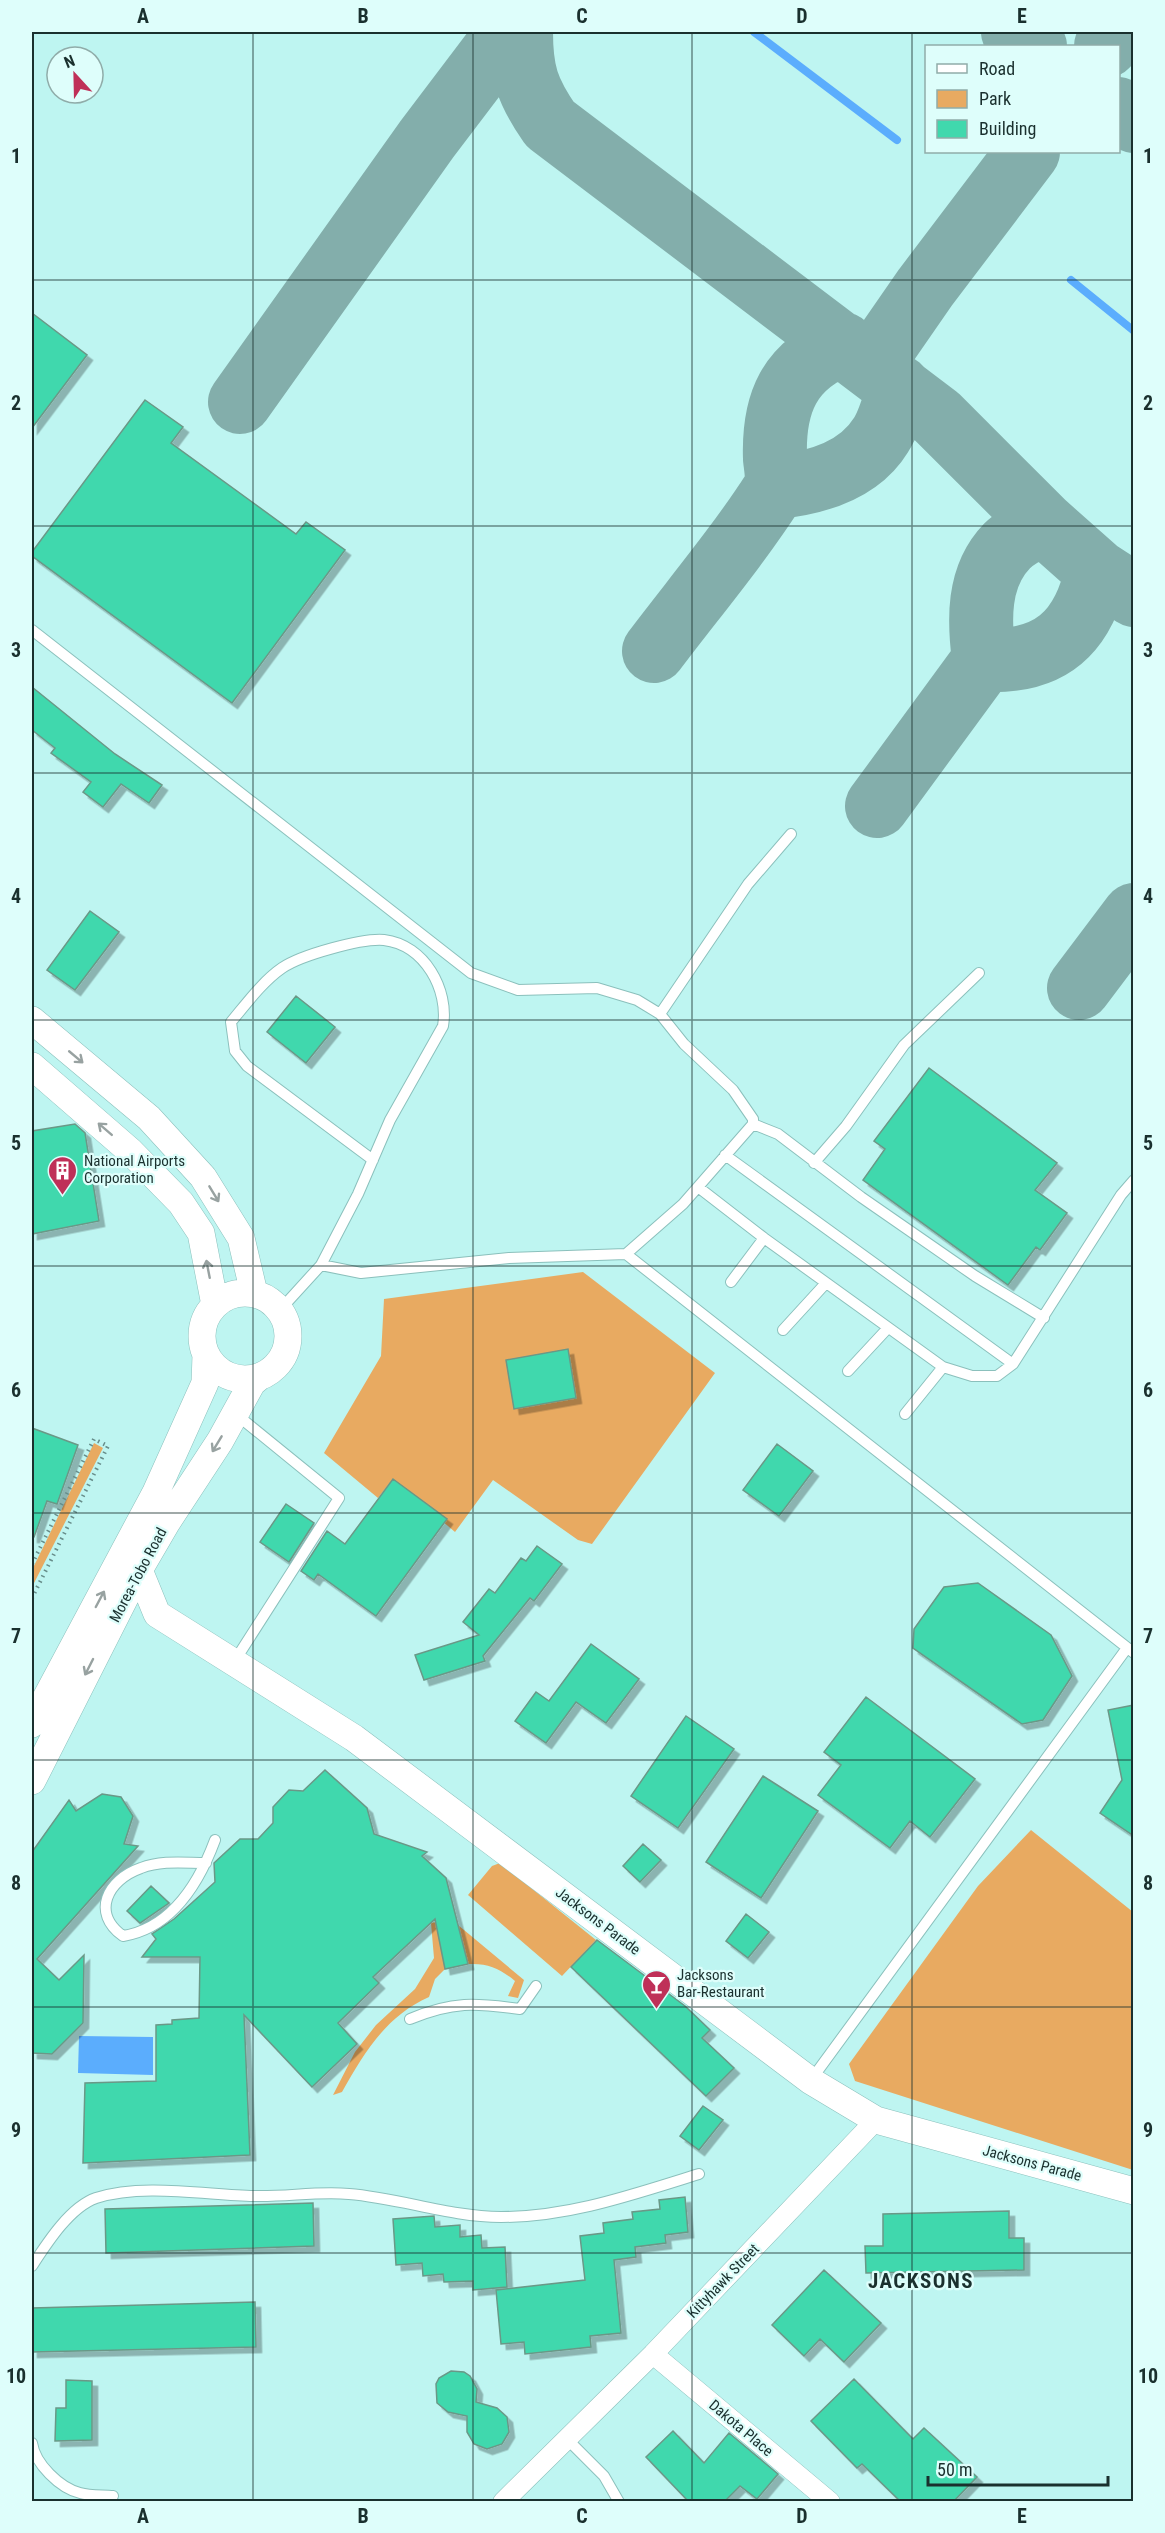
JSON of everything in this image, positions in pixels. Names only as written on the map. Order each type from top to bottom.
[{"type":"main road","points":[[32,1020],[149,1118],[203,1177],[241,1239],[254,1293]]},
{"type":"main road","points":[[32,1066],[130,1151],[181,1203],[201,1233],[215,1305]]},
{"type":"main road","points":[[254,1293],[269,1299],[280,1310],[287,1325],[288,1341],[284,1356],[273,1369],[259,1377],[244,1379],[228,1376],[215,1367],[206,1355],[202,1337],[205,1320],[215,1305],[233,1294],[254,1293]]},
{"type":"main road","name":"Morea-Tobo Road","points":[[32,1724],[156,1492],[205,1383],[206,1355]]},
{"type":"main road","name":"Morea-Tobo Road","points":[[32,1781],[139,1570],[166,1522],[220,1441],[252,1383],[259,1377]]},
{"type":"main road","points":[[110,1629],[157,1614],[139,1570]]},
{"type":"main road","name":"Jacksons Parade","points":[[157,1614],[379,1756],[811,2081],[876,2120],[1134,2191]]},
{"type":"street","name":"Kittyhawk Street","points":[[503,2502],[653,2354],[876,2120]]},
{"type":"street","name":"Dakota Place","points":[[653,2354],[830,2502]]},
{"type":"lane","points":[[32,630],[471,972],[518,990],[597,988],[637,1000],[660,1014],[684,1044],[733,1090],[750,1112],[753,1124]]},
{"type":"lane","points":[[660,1014],[748,884],[791,834]]},
{"type":"lane","points":[[280,1310],[321,1265],[373,1160],[390,1120],[443,1026],[446,1011],[442,992],[423,960],[385,940],[340,945],[283,968],[231,1022],[235,1051],[247,1066],[373,1160]]},
{"type":"lane","points":[[814,1163],[846,1126],[904,1045],[979,973]]},
{"type":"lane","points":[[753,1124],[778,1134],[814,1163],[966,1270],[1044,1318]]},
{"type":"lane","points":[[626,1254],[698,1187],[753,1124]]},
{"type":"lane","points":[[725,1155],[1013,1364]]},
{"type":"lane","points":[[698,1187],[764,1239],[942,1368],[972,1376],[997,1376],[1013,1364],[1121,1195],[1134,1180]]},
{"type":"lane","points":[[731,1282],[764,1239]]},
{"type":"lane","points":[[321,1265],[361,1273],[509,1258],[626,1254],[1130,1650],[811,2081]]},
{"type":"lane","points":[[783,1330],[826,1283]]},
{"type":"lane","points":[[848,1371],[887,1329]]},
{"type":"lane","points":[[906,1414],[942,1368]]},
{"type":"lane","points":[[234,1413],[339,1498],[234,1662]]},
{"type":"lane","points":[[206,1863],[167,1862],[140,1868],[118,1882],[106,1900],[104,1913],[110,1926],[123,1936],[141,1933],[181,1904],[206,1863],[214,1840]]},
{"type":"lane","points":[[410,2019],[439,2006],[477,2003],[520,2009],[536,1986]]},
{"type":"lane","points":[[32,2266],[59,2225],[95,2199],[132,2192],[256,2196],[350,2194],[455,2213],[499,2217],[547,2216],[614,2201],[699,2174]]},
{"type":"lane","points":[[567,2439],[604,2476],[619,2502]]},
{"type":"lane","points":[[32,2443],[48,2472],[66,2487],[81,2494],[113,2496]]},
{"type":"path","points":[[32,1564],[94,1439],[108,1446],[32,1598]]},
{"type":"green space","points":[[583,1272],[715,1373],[592,1544],[578,1540],[493,1480],[455,1532],[393,1479],[378,1498],[324,1453],[381,1356],[384,1299]]},
{"type":"green space","points":[[94,1443],[103,1448],[32,1587],[32,1570]]},
{"type":"green space","points":[[1031,1830],[1133,1912],[1133,2170],[855,2081],[849,2064],[978,1886]]},
{"type":"green space","points":[[500,1863],[596,1940],[562,1976],[468,1895],[492,1866]]},
{"type":"green space","points":[[436,1922],[445,1969],[435,1979],[429,1997],[400,2014],[388,2025],[359,2063],[342,2092],[333,2095],[355,2052],[376,2025],[415,1989],[434,1958],[431,1923]]},
{"type":"green space","points":[[458,1925],[524,1980],[518,1998],[508,1996],[515,1981],[504,1973],[482,1964],[468,1964]]},
{"type":"water","points":[[79,2036],[153,2037],[153,2075],[78,2073]]},
{"type":"building","points":[[32,313],[87,355],[32,428]]},
{"type":"building","points":[[145,400],[183,427],[171,443],[296,534],[306,522],[345,550],[232,703],[32,556],[32,552]]},
{"type":"building","points":[[32,687],[115,754],[162,785],[149,803],[121,784],[103,807],[83,792],[91,782],[51,753],[55,748],[32,730]]},
{"type":"building","points":[[90,911],[119,932],[75,990],[47,970]]},
{"type":"building","points":[[296,996],[335,1027],[306,1063],[267,1032]]},
{"type":"building","points":[[929,1068],[1057,1163],[1035,1190],[1067,1213],[1040,1250],[1036,1247],[1008,1285],[863,1180],[885,1149],[874,1141]]},
{"type":"building","name":"National Airports Corporation","points":[[75,1124],[85,1133],[99,1221],[32,1234],[32,1131]]},
{"type":"building","points":[[568,1349],[576,1398],[514,1409],[506,1360]]},
{"type":"building","points":[[32,1428],[78,1445],[57,1504],[47,1501],[34,1537],[32,1537]]},
{"type":"building","points":[[777,1444],[813,1471],[779,1516],[743,1490]]},
{"type":"building","points":[[393,1479],[447,1519],[376,1616],[318,1574],[314,1580],[301,1571],[327,1531],[345,1544]]},
{"type":"building","points":[[286,1504],[314,1523],[289,1562],[260,1542]]},
{"type":"building","points":[[537,1546],[562,1564],[534,1601],[530,1598],[483,1656],[485,1661],[424,1680],[415,1655],[479,1635],[463,1622],[489,1589],[495,1593],[521,1558],[526,1561]]},
{"type":"building","points":[[978,1583],[1051,1635],[1072,1676],[1043,1720],[1022,1724],[913,1648],[914,1629],[944,1587]]},
{"type":"building","points":[[591,1644],[639,1679],[606,1723],[576,1702],[546,1743],[515,1721],[536,1692],[549,1701]]},
{"type":"building","points":[[866,1697],[975,1779],[930,1837],[910,1821],[890,1848],[818,1795],[841,1765],[824,1752]]},
{"type":"building","points":[[1134,1705],[1134,1836],[1100,1813],[1122,1780],[1108,1710]]},
{"type":"building","points":[[686,1716],[734,1749],[678,1828],[631,1796]]},
{"type":"building","points":[[325,1770],[367,1808],[374,1834],[427,1852],[422,1856],[446,1878],[468,1964],[445,1969],[435,1919],[373,1977],[379,1983],[338,2023],[357,2044],[312,2087],[244,2015],[250,2155],[83,2163],[85,2083],[156,2081],[156,2025],[172,2024],[172,2020],[199,2018],[200,1957],[142,1957],[156,1939],[152,1934],[174,1919],[215,1882],[214,1863],[240,1839],[258,1839],[273,1823],[273,1807],[289,1790],[303,1791]]},
{"type":"building","points":[[763,1776],[818,1811],[761,1898],[706,1862]]},
{"type":"building","points":[[102,1794],[121,1797],[133,1816],[124,1844],[138,1846],[37,1959],[59,1980],[84,1955],[83,2023],[52,2054],[32,2053],[32,1852],[69,1800],[76,1811]]},
{"type":"building","points":[[643,1844],[661,1860],[640,1882],[623,1866]]},
{"type":"building","points":[[151,1886],[169,1903],[140,1923],[127,1911]]},
{"type":"building","points":[[746,1914],[769,1932],[748,1958],[726,1941]]},
{"type":"building","points":[[597,1940],[685,2006],[710,2030],[702,2038],[734,2068],[706,2096],[571,1967]]},
{"type":"building","points":[[703,2106],[723,2120],[699,2150],[680,2136]]},
{"type":"building","points":[[685,2197],[688,2232],[665,2235],[666,2243],[635,2247],[636,2257],[614,2260],[621,2333],[590,2336],[591,2347],[525,2354],[524,2342],[501,2344],[496,2290],[585,2280],[580,2236],[604,2233],[603,2223],[633,2219],[632,2212],[660,2209],[659,2200]]},
{"type":"building","points":[[313,2203],[314,2246],[106,2253],[105,2209]]},
{"type":"building","points":[[1009,2211],[1009,2238],[1024,2238],[1024,2270],[866,2273],[865,2246],[883,2246],[883,2214]]},
{"type":"building","points":[[434,2216],[435,2227],[460,2225],[460,2237],[481,2235],[482,2248],[505,2247],[507,2287],[473,2290],[473,2281],[444,2282],[443,2274],[423,2276],[422,2263],[396,2265],[393,2219]]},
{"type":"building","points":[[824,2270],[881,2323],[844,2362],[820,2339],[804,2356],[772,2325]]},
{"type":"building","points":[[255,2302],[256,2347],[32,2352],[32,2308]]},
{"type":"building","points":[[451,2371],[464,2372],[470,2376],[477,2389],[476,2402],[497,2408],[507,2417],[509,2432],[502,2444],[487,2449],[474,2444],[467,2432],[467,2416],[448,2412],[437,2403],[436,2384],[439,2378]]},
{"type":"building","points":[[854,2379],[913,2439],[924,2428],[977,2477],[953,2502],[901,2502],[862,2464],[857,2468],[811,2421]]},
{"type":"building","points":[[66,2380],[92,2381],[92,2440],[55,2441],[56,2408],[66,2408]]},
{"type":"building","points":[[673,2431],[704,2463],[729,2433],[778,2474],[757,2499],[740,2486],[724,2502],[689,2502],[646,2457]]},
{"type":"waterway","points":[[754,32],[897,140]]},
{"type":"waterway","points":[[1071,280],[1134,331]]},
{"type":"taxiway","points":[[240,402],[427,139],[508,32]]},
{"type":"taxiway","points":[[521,32],[522,59],[527,81],[550,124],[937,417],[1043,523],[1097,571],[1134,595]]},
{"type":"taxiway","points":[[1013,32],[1033,45]]},
{"type":"taxiway","points":[[1107,45],[1119,32]]},
{"type":"taxiway","points":[[1120,110],[1134,121]]},
{"type":"taxiway","points":[[871,366],[925,288],[1027,153]]},
{"type":"taxiway","points":[[654,651],[731,552],[776,487],[777,420],[788,388],[809,363],[843,344]]},
{"type":"taxiway","points":[[777,487],[821,478],[861,458],[884,430],[899,387]]},
{"type":"taxiway","points":[[984,660],[981,630],[982,600],[990,571],[1007,546],[1043,523]]},
{"type":"taxiway","points":[[877,806],[984,660],[1007,660],[1028,656],[1045,650],[1060,640],[1083,612],[1097,571]]},
{"type":"taxiway","points":[[1079,988],[1134,915]]},
{"type":"place","name":"National Airports Corporation","points":[[63,1196]]},
{"type":"place","name":"Jacksons Bar-Restaurant","points":[[656,2010]]},
{"type":"district","name":"JACKSONS","points":[[921,2281]]}]
